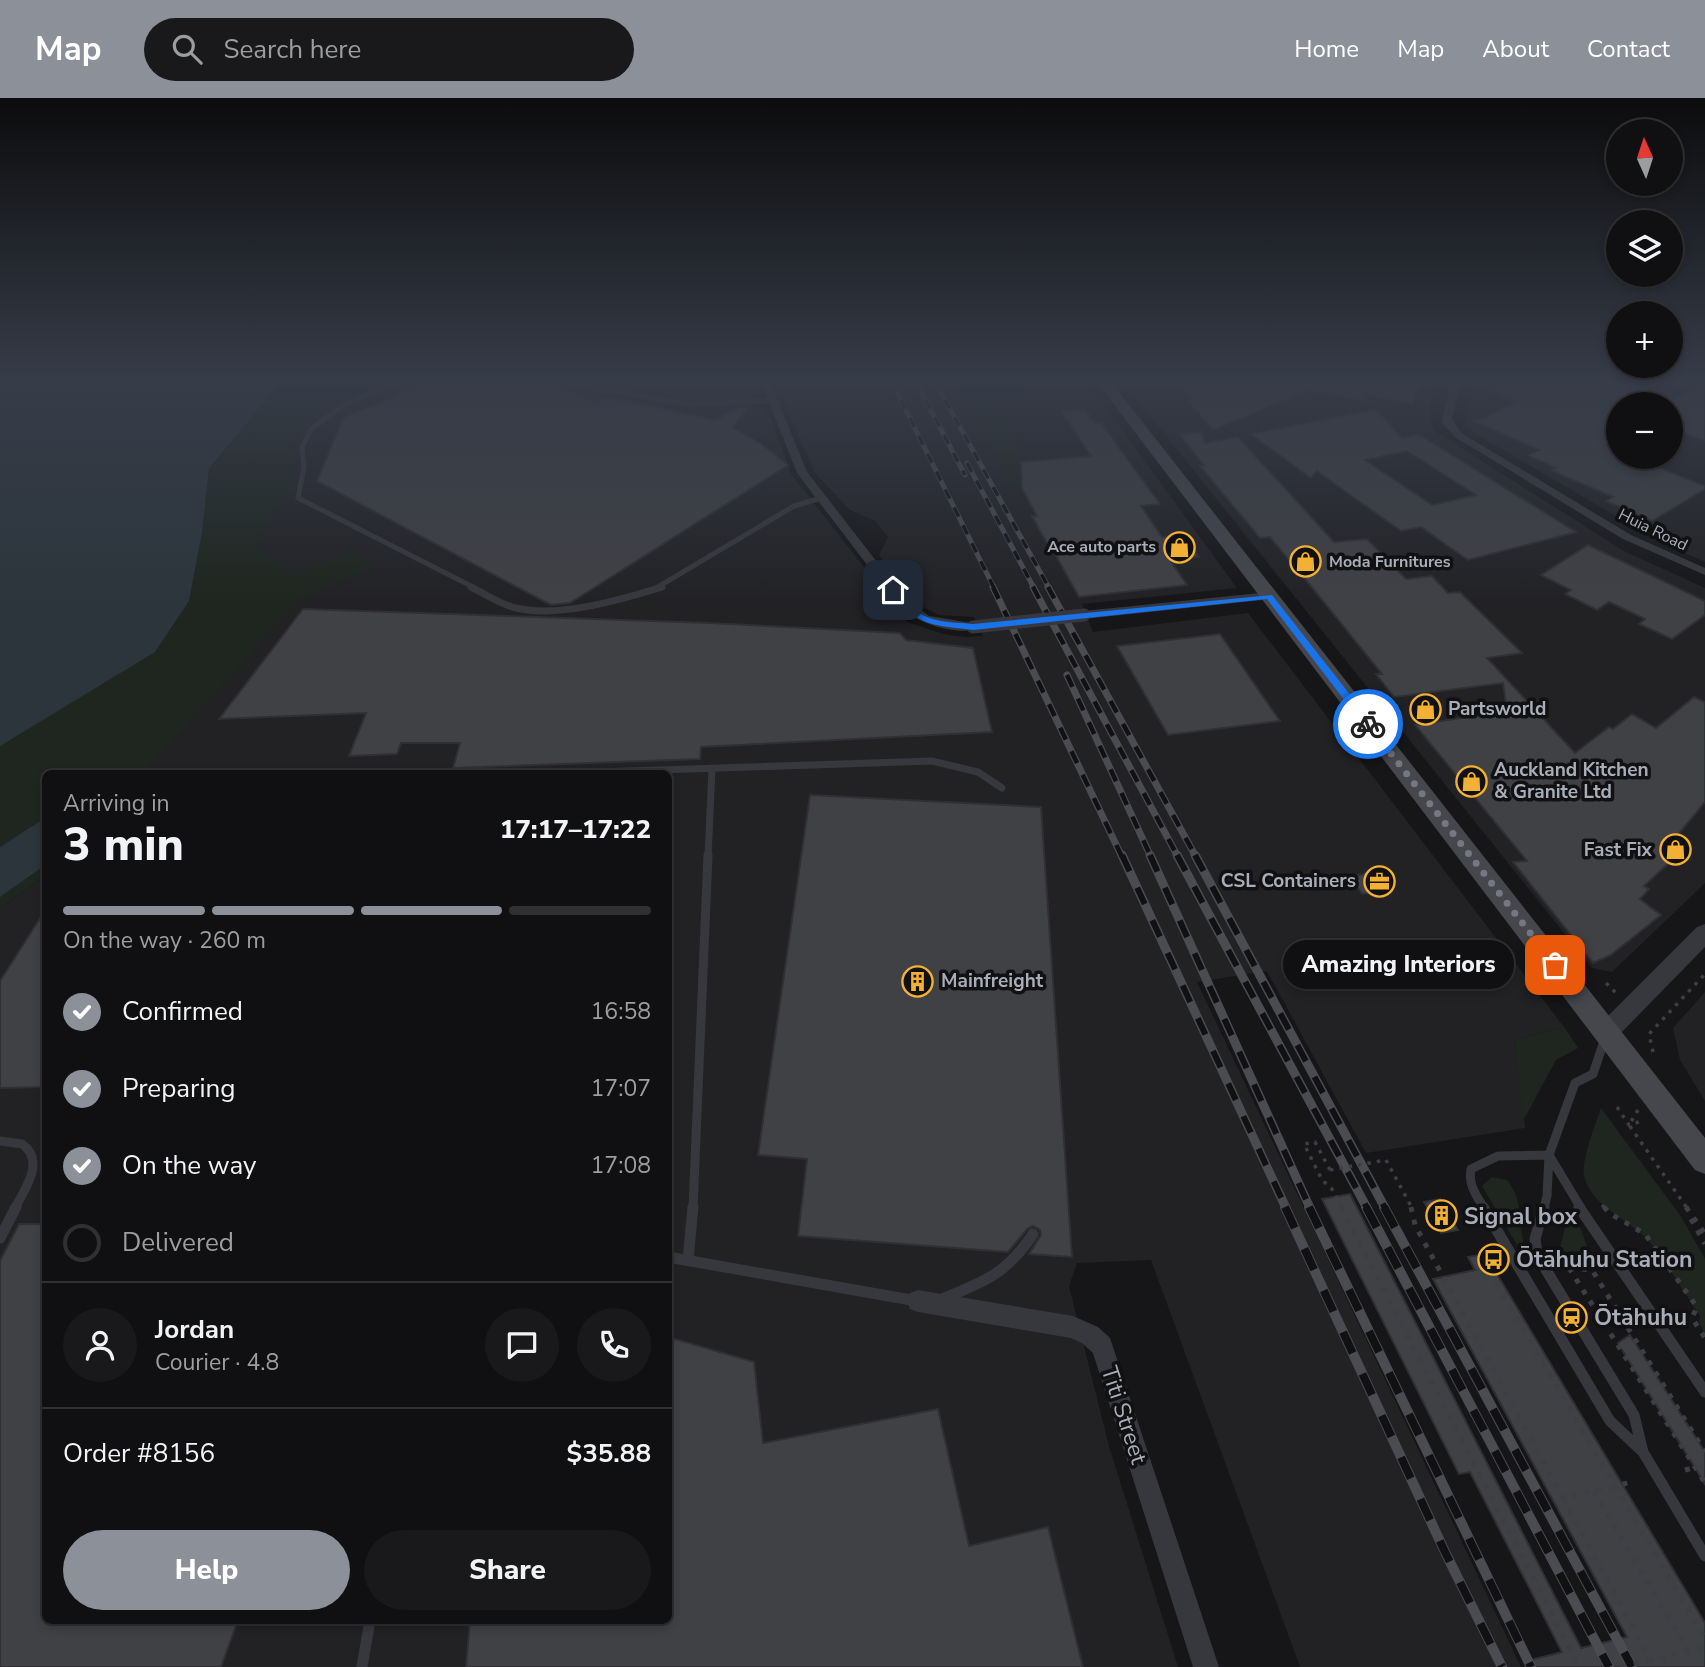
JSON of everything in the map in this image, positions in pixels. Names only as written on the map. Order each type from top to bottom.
[{"type":"main road","points":[[1160,455],[1705,1160]]},
{"type":"street","points":[[794,455],[798,466],[821,498],[910,611],[935,623],[973,627],[1269,596]]},
{"type":"street","name":"Huia Road","points":[[1492,455],[1627,537],[1705,572]]},
{"type":"street","points":[[1607,1032],[1705,933]]},
{"type":"street","name":"Titi Street","points":[[918,1301],[1073,1327],[1090,1335],[1101,1346],[1206,1667]]},
{"type":"lane","points":[[302,455],[305,468],[296,487],[298,498],[513,608],[544,612],[621,600],[661,587],[794,506],[821,498]]},
{"type":"lane","points":[[654,770],[932,761],[978,772],[1002,788]]},
{"type":"lane","points":[[688,1260],[692,1232],[712,768]]},
{"type":"lane","points":[[1607,1032],[1593,1074],[1576,1083],[1549,1155],[1547,1196],[1535,1239],[1537,1255],[1634,1415],[1643,1452]]},
{"type":"lane","points":[[0,1141],[21,1142],[30,1148],[34,1163],[33,1174],[0,1238]]},
{"type":"lane","points":[[1549,1155],[1513,1154],[1490,1158],[1471,1169],[1469,1179],[1610,1421],[1643,1452],[1705,1556]]},
{"type":"lane","points":[[1549,1155],[1579,1206],[1703,1387]]},
{"type":"lane","points":[[672,1258],[918,1301],[953,1296],[986,1282],[1020,1254],[1033,1234]]},
{"type":"lane","points":[[362,1667],[369,1624]]},
{"type":"path","points":[[1658,1062],[1649,1043],[1653,1029],[1705,974]]},
{"type":"path","points":[[1651,1018],[1657,1024]]},
{"type":"path","points":[[1646,1023],[1653,1029]]},
{"type":"path","points":[[1617,1107],[1705,1234]]},
{"type":"path","points":[[1629,1125],[1634,1113]]},
{"type":"path","points":[[1629,1125],[1642,1121]]},
{"type":"path","points":[[1579,1667],[1332,1189],[1322,1180],[1304,1144],[1315,1142],[1330,1170],[1386,1160],[1414,1213],[1415,1225],[1654,1667]]},
{"type":"path","points":[[1602,1205],[1609,1213],[1645,1234],[1697,1307],[1692,1318],[1705,1338]]},
{"type":"path","points":[[1685,1208],[1705,1244]]},
{"type":"path","points":[[1483,1261],[1705,1639]]},
{"type":"path","points":[[1705,1452],[1592,1270],[1569,1268],[1705,1483]]},
{"type":"path","points":[[1685,1470],[1705,1465]]},
{"type":"path","points":[[1563,1498],[1628,1483]]},
{"type":"path","points":[[1594,1491],[1688,1651]]},
{"type":"path","points":[[1621,1667],[1705,1647]]},
{"type":"path","points":[[1663,1657],[1669,1667]]},
{"type":"shaded area","points":[[0,455],[291,455],[295,474],[255,547],[296,574],[349,551],[375,567],[299,601],[146,770],[42,770],[42,878],[0,908]]},
{"type":"shaded area","points":[[0,455],[220,455],[209,468],[202,532],[189,601],[155,652],[0,746]]},
{"type":"shaded area","points":[[270,455],[784,455],[791,474],[907,622],[943,634],[965,637],[983,636],[974,617],[939,615],[915,603],[879,555],[888,537],[875,521],[850,510],[814,472],[807,455],[1140,455],[1237,588],[1082,604],[1093,632],[1248,613],[1564,1027],[1515,1040],[1525,1128],[1366,1153],[1267,971],[1197,982],[1521,1667],[1300,1667],[1151,1260],[1077,1263],[1069,1286],[1109,1446],[1178,1667],[0,1667],[0,908],[42,878],[42,1624],[672,1624],[672,770],[144,770],[193,606]]},
{"type":"shaded area","points":[[996,455],[1019,455],[1021,489],[1014,489]]},
{"type":"shaded area","points":[[1182,455],[1473,455],[1624,551],[1705,588],[1705,883],[1612,972],[1592,968]]},
{"type":"shaded area","points":[[1512,455],[1606,455],[1606,469],[1683,469],[1683,455],[1705,455],[1705,562],[1664,544]]},
{"type":"shaded area","points":[[42,820],[42,867],[0,897],[0,847]]},
{"type":"shaded area","points":[[1705,992],[1705,1101],[1680,1060],[1673,1028]]},
{"type":"shaded area","points":[[1564,1027],[1578,1048],[1556,1060],[1523,1121],[1515,1040]]},
{"type":"shaded area","points":[[1601,1108],[1682,1218],[1705,1259],[1705,1335],[1699,1322],[1700,1316],[1651,1244],[1601,1203],[1588,1186],[1584,1176],[1585,1160]]},
{"type":"shaded area","points":[[1492,1177],[1507,1180],[1516,1196],[1525,1249],[1520,1250],[1482,1186]]},
{"type":"shaded area","points":[[1569,1211],[1577,1219],[1589,1252],[1562,1262],[1560,1248]]},
{"type":"building","points":[[328,455],[776,455],[788,465],[570,603],[551,605],[317,481]]},
{"type":"building","points":[[1124,455],[1160,504],[1141,506],[1162,537],[1183,535],[1199,557],[1170,560],[1187,585],[1079,597],[1032,516],[1037,516],[1022,488],[1021,462]]},
{"type":"building","points":[[1196,455],[1255,455],[1334,542],[1367,539],[1406,579],[1432,576],[1448,593],[1460,592],[1522,653],[1487,658],[1575,753],[1609,727],[1613,729],[1632,714],[1656,728],[1694,697],[1705,702],[1705,802],[1672,842],[1684,849],[1644,886],[1649,889],[1640,899],[1661,915],[1611,955],[1593,963],[1513,862],[1527,861],[1415,725],[1507,711],[1503,683],[1394,697],[1376,674],[1382,674],[1314,590],[1270,537],[1260,538],[1200,466],[1205,466]]},
{"type":"building","points":[[1280,455],[1387,455],[1365,460],[1432,505],[1476,495],[1414,455],[1452,455],[1576,532],[1468,560],[1421,527],[1401,531],[1317,471],[1311,478]]},
{"type":"building","points":[[1528,455],[1606,455],[1606,469],[1663,469],[1705,486],[1705,489],[1652,521],[1606,501],[1613,497],[1551,470],[1556,468]]},
{"type":"building","points":[[1588,545],[1705,601],[1705,615],[1672,639],[1639,624],[1645,619],[1609,602],[1597,610],[1565,594],[1571,590],[1541,575]]},
{"type":"building","points":[[303,609],[710,623],[900,633],[906,640],[973,648],[992,732],[701,747],[700,759],[453,768],[460,743],[401,743],[397,754],[349,756],[366,713],[219,719]]},
{"type":"building","points":[[1220,634],[1280,721],[1168,735],[1117,646]]},
{"type":"building","name":"Mainfreight","points":[[810,795],[1041,807],[1072,1257],[1029,1254],[1041,1235],[1040,1230],[1033,1226],[1027,1229],[1008,1252],[798,1236],[807,1159],[758,1155]]},
{"type":"building","points":[[1381,872],[1393,889],[1362,894],[1350,876]]},
{"type":"building","points":[[42,915],[42,1087],[0,1088],[0,981]]},
{"type":"building","points":[[1350,1194],[1581,1648],[1627,1637],[1433,1279],[1475,1270],[1468,1257],[1485,1254],[1705,1623],[1705,1667],[1528,1667],[1527,1661],[1562,1652],[1470,1472],[1459,1474],[1322,1199]]},
{"type":"building","name":"Signal box","points":[[1440,1199],[1458,1230],[1441,1233],[1424,1202]]},
{"type":"building","points":[[19,1224],[42,1224],[42,1624],[237,1624],[221,1667],[0,1667],[0,1261]]},
{"type":"building","points":[[1630,1335],[1705,1452],[1705,1484],[1618,1343]]},
{"type":"building","points":[[672,1338],[754,1362],[763,1443],[938,1409],[969,1546],[1048,1527],[1083,1667],[466,1667],[470,1624],[672,1624]]},
{"type":"railway","points":[[928,455],[994,588]]},
{"type":"railway","points":[[955,455],[965,475]]},
{"type":"railway","points":[[976,455],[1049,588]]},
{"type":"railway","points":[[967,463],[1034,588]]},
{"type":"railway","points":[[993,587],[1122,857]]},
{"type":"railway","points":[[1033,587],[1178,857]]},
{"type":"railway","points":[[1048,587],[1196,857]]},
{"type":"railway","points":[[1067,675],[1151,857]]},
{"type":"railway","points":[[1122,855],[1286,1208]]},
{"type":"railway","points":[[1150,855],[1310,1208]]},
{"type":"railway","points":[[1177,855],[1367,1208]]},
{"type":"railway","points":[[1195,855],[1385,1208]]},
{"type":"railway","points":[[1285,1207],[1445,1552],[1502,1667]]},
{"type":"railway","points":[[1309,1207],[1531,1667]]},
{"type":"railway","points":[[1366,1207],[1609,1667]]},
{"type":"railway","points":[[1384,1207],[1632,1667]]},
{"type":"way so far","points":[[1368,724],[1555,965]]},
{"type":"place","name":"Ace auto parts","points":[[1179,547]]},
{"type":"place","name":"Moda Furnitures","points":[[1306,562]]},
{"type":"place","name":"Partsworld","points":[[1425,709]]},
{"type":"place","name":"Auckland Kitchen & Granite Ltd","points":[[1471,781]]},
{"type":"place","name":"Fast Fix","points":[[1675,850]]},
{"type":"place","name":"CSL Containers","points":[[1379,881]]},
{"type":"place","name":"Amazing Interiors","points":[[1555,965]]},
{"type":"place","name":"Mainfreight","points":[[918,981]]},
{"type":"place","name":"Signal box","points":[[1441,1216]]},
{"type":"place","name":"Ōtāhuhu Station","points":[[1493,1259]]},
{"type":"place","name":"Ōtāhuhu","points":[[1571,1317]]},
{"type":"route","points":[[893,590],[910,611],[921,617],[935,623],[973,627],[1269,596],[1368,724]]}]
